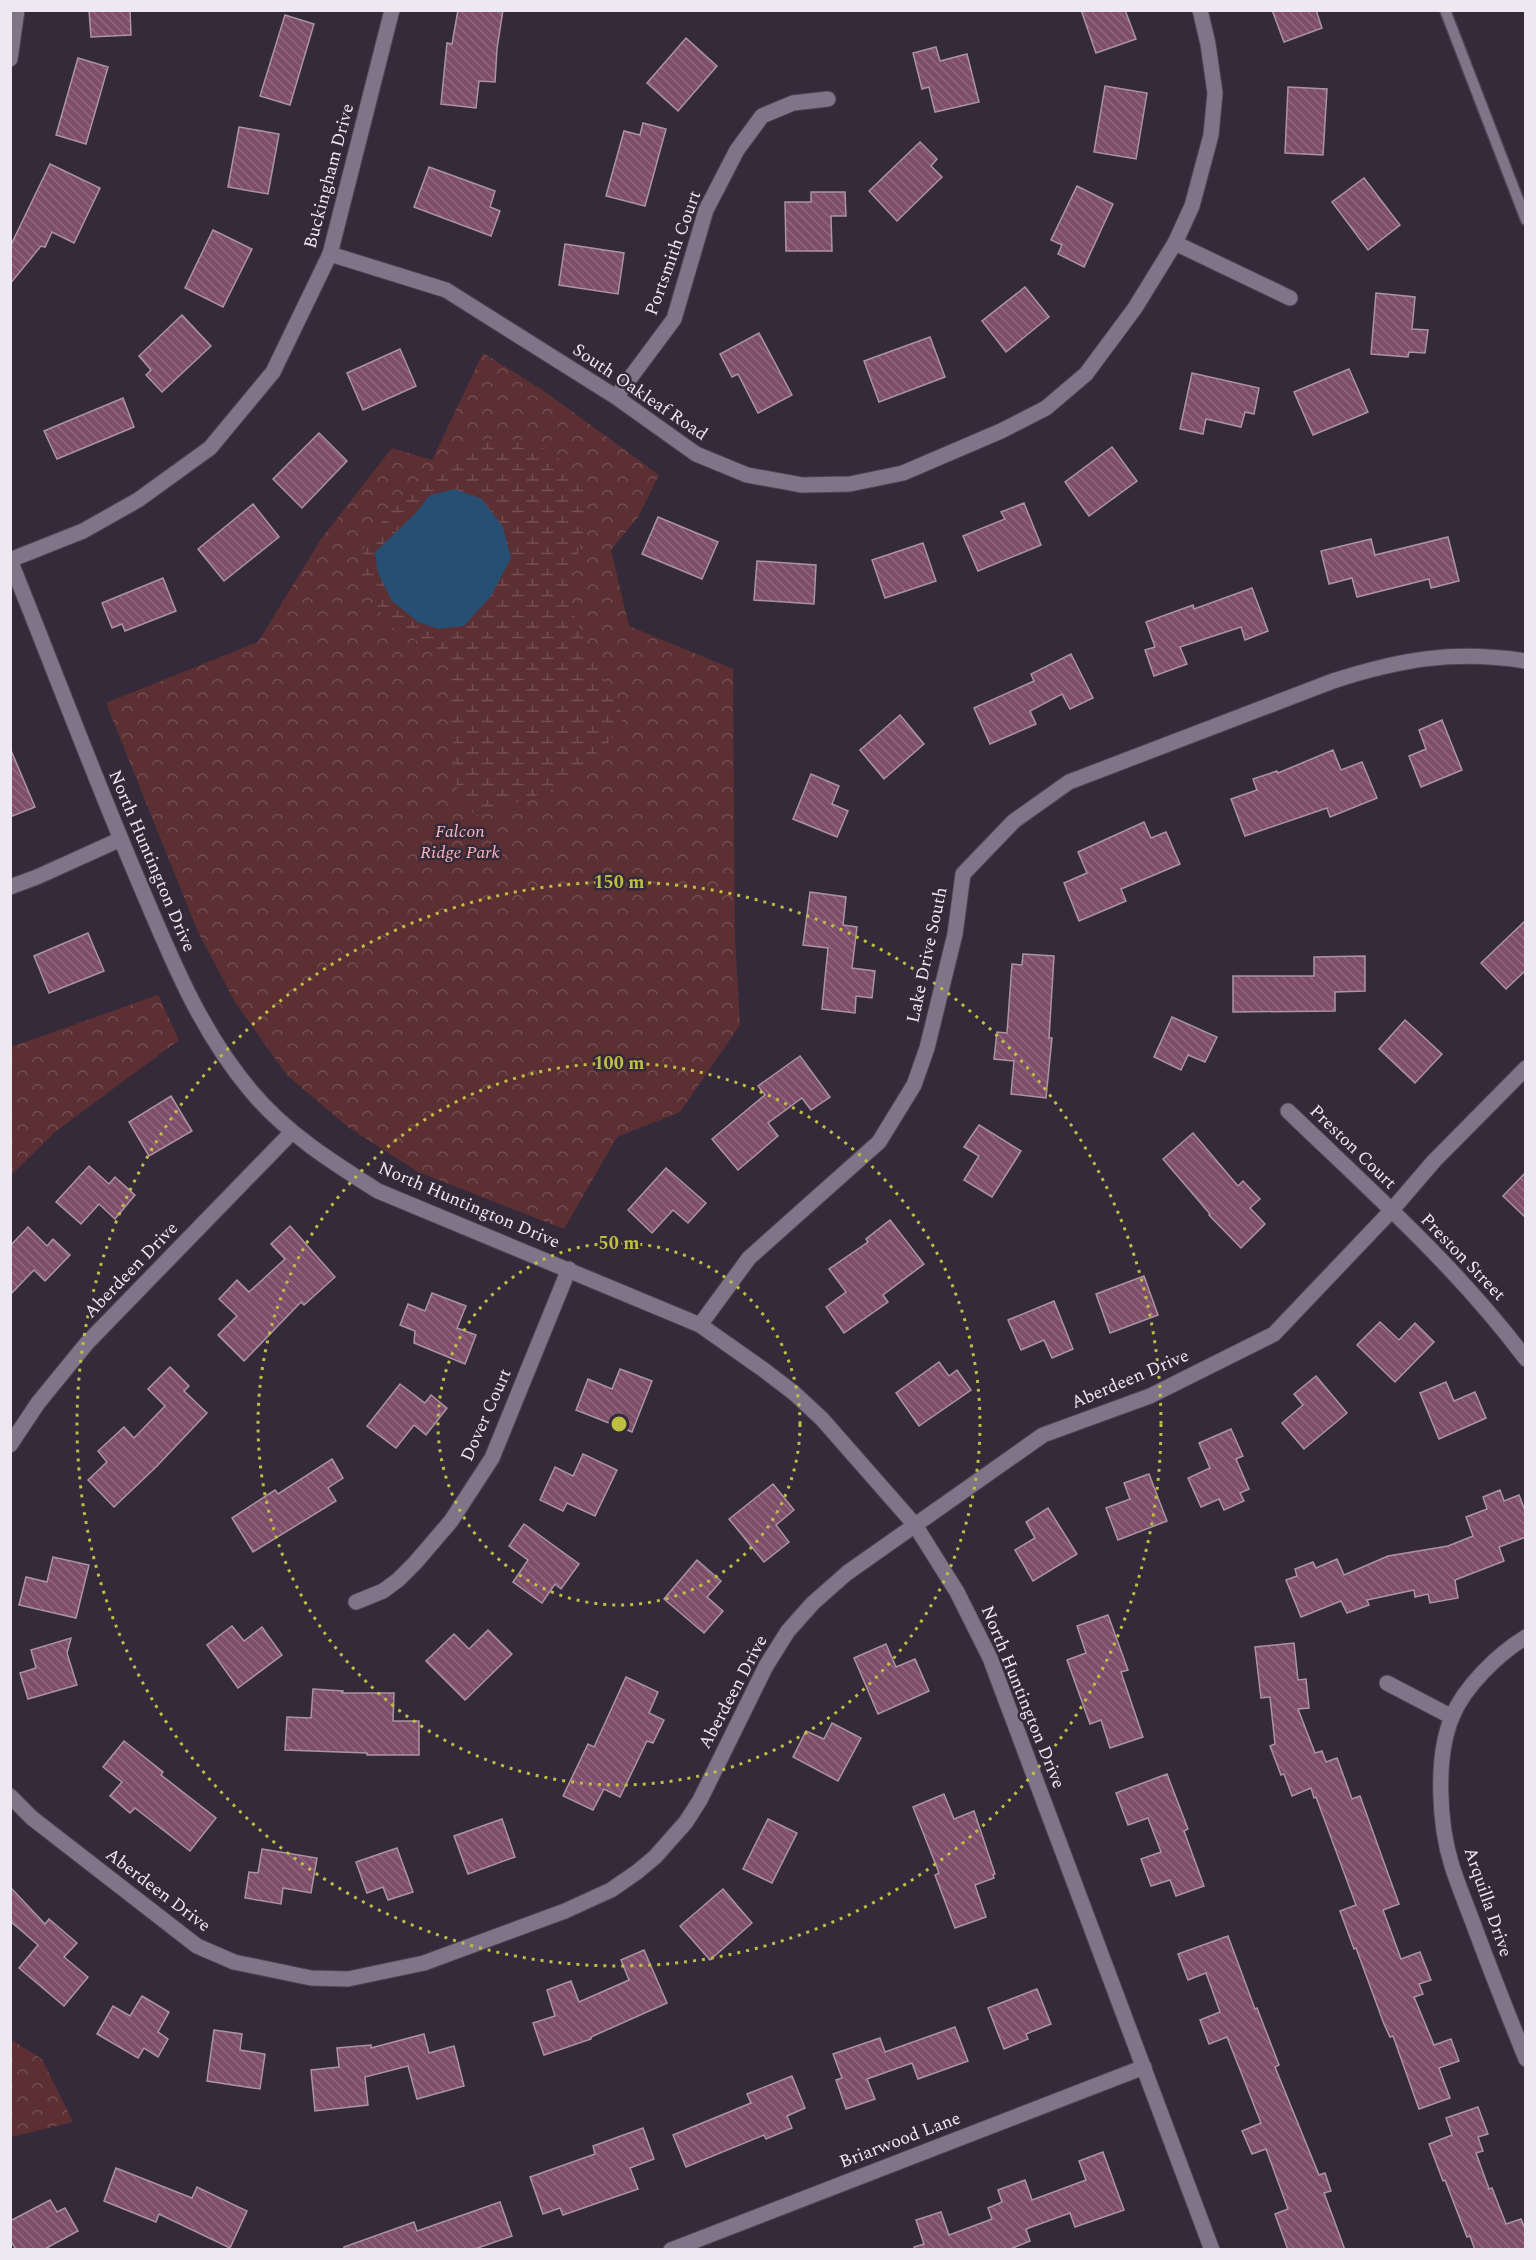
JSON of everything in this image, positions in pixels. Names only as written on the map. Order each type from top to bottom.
[{"type":"street","points":[[10,58],[17,10]]},
{"type":"street","name":"Buckingham Drive","points":[[10,560],[83,531],[138,500],[210,448],[273,372],[330,254],[392,10]]},
{"type":"street","name":"South Oakleaf Road","points":[[330,254],[446,290],[616,397],[696,454],[747,475],[802,485],[850,484],[903,473],[1001,431],[1046,408],[1086,374],[1135,308],[1175,243],[1192,206],[1211,135],[1215,93],[1208,44],[1200,10]]},
{"type":"street","name":"Portsmith Court","points":[[616,397],[674,319],[706,210],[737,150],[762,116],[793,103],[828,99]]},
{"type":"street","points":[[1175,243],[1290,298]]},
{"type":"street","name":"North Huntington Drive","points":[[10,560],[121,839],[186,992],[213,1039],[251,1091],[292,1132],[335,1164],[378,1191],[700,1325],[794,1393],[822,1419],[915,1525],[957,1592],[990,1658],[1212,2250]]},
{"type":"street","name":"Lake Drive South","points":[[700,1325],[749,1258],[879,1142],[914,1085],[927,1048],[955,934],[963,874],[1014,821],[1069,782],[1333,681],[1374,668],[1416,659],[1453,655],[1490,655],[1526,661]]},
{"type":"street","points":[[10,887],[121,839]]},
{"type":"street","name":"Aberdeen Drive","points":[[10,1796],[32,1818],[197,1946],[234,1962],[311,1978],[348,1979],[424,1963],[574,1907],[611,1890],[655,1857],[686,1822],[700,1800],[766,1666],[788,1631],[813,1603],[847,1573],[1042,1435],[1150,1396],[1274,1334],[1391,1211],[1434,1161],[1526,1068]]},
{"type":"street","name":"Preston Court","points":[[1288,1111],[1391,1211]]},
{"type":"street","name":"Aberdeen Drive","points":[[10,1445],[38,1403],[87,1343],[292,1132]]},
{"type":"street","name":"Preston Street","points":[[1391,1211],[1462,1282],[1498,1322],[1526,1359]]},
{"type":"street","name":"Dover Court","points":[[356,1602],[383,1591],[398,1580],[416,1563],[452,1521],[492,1458],[569,1269]]},
{"type":"street","name":"Arquilla Drive","points":[[1526,1637],[1497,1659],[1465,1693],[1452,1717],[1444,1746],[1442,1776],[1443,1819],[1451,1864],[1526,2059]]},
{"type":"street","points":[[1387,1683],[1452,1717]]},
{"type":"street","name":"Briarwood Lane","points":[[671,2250],[1144,2067]]},
{"type":"lane","points":[[1445,10],[1526,220]]},
{"type":"green space","name":"Falcon Ridge Park","points":[[483,353],[544,391],[659,475],[638,517],[611,550],[629,626],[733,669],[735,940],[740,1025],[680,1112],[617,1137],[564,1229],[418,1172],[348,1127],[287,1075],[235,1002],[198,932],[106,703],[258,642],[321,539],[392,448],[432,460]]},
{"type":"green space","points":[[485,439],[531,440],[567,465],[583,487],[586,521],[575,563],[569,603],[592,659],[624,718],[608,743],[556,788],[478,817],[458,799],[446,657],[386,624],[360,568],[365,542],[422,474]]},
{"type":"green space","points":[[158,995],[179,1040],[55,1132],[11,1175],[11,1047]]},
{"type":"green space","points":[[10,2039],[42,2059],[73,2122],[11,2137]]},
{"type":"water","points":[[455,489],[482,499],[503,527],[511,558],[491,596],[464,626],[439,629],[418,622],[392,601],[378,573],[375,552],[414,515],[430,495]]},
{"type":"building","points":[[89,10],[130,10],[131,35],[91,37]]},
{"type":"building","points":[[458,10],[503,10],[495,82],[479,81],[476,108],[441,104],[447,43],[452,44]]},
{"type":"building","points":[[1081,10],[1125,10],[1136,39],[1096,53]]},
{"type":"building","points":[[1272,10],[1316,10],[1322,28],[1284,42]]},
{"type":"building","points":[[285,15],[314,24],[290,105],[260,96]]},
{"type":"building","points":[[686,38],[717,66],[678,111],[647,83]]},
{"type":"building","points":[[936,47],[940,61],[967,54],[979,102],[935,112],[929,87],[922,89],[913,53]]},
{"type":"building","points":[[78,58],[108,67],[86,144],[56,135]]},
{"type":"building","points":[[1105,86],[1147,93],[1136,159],[1094,152]]},
{"type":"building","points":[[1288,87],[1327,89],[1323,155],[1285,153]]},
{"type":"building","points":[[643,123],[666,129],[645,206],[606,196],[624,131],[640,135]]},
{"type":"building","points":[[239,127],[279,134],[268,194],[228,187]]},
{"type":"building","points":[[920,142],[937,159],[931,166],[942,177],[897,221],[869,191]]},
{"type":"building","points":[[50,164],[100,188],[74,243],[52,232],[45,247],[41,246],[10,284],[10,247]]},
{"type":"building","points":[[429,167],[495,191],[490,207],[500,211],[491,236],[414,207]]},
{"type":"building","points":[[1364,178],[1400,225],[1368,250],[1332,202]]},
{"type":"building","points":[[1077,186],[1113,204],[1084,267],[1058,254],[1062,245],[1051,240]]},
{"type":"building","points":[[811,192],[845,192],[846,216],[831,216],[832,251],[786,251],[785,202],[811,202]]},
{"type":"building","points":[[213,230],[252,249],[223,307],[185,288]]},
{"type":"building","points":[[565,244],[624,253],[618,294],[559,285]]},
{"type":"building","points":[[1025,287],[1049,317],[1006,352],[982,321]]},
{"type":"building","points":[[1376,293],[1415,297],[1412,329],[1428,330],[1425,353],[1409,352],[1408,357],[1371,354]]},
{"type":"building","points":[[182,315],[211,346],[162,392],[146,375],[151,370],[139,356]]},
{"type":"building","points":[[759,333],[792,395],[758,413],[738,374],[732,377],[720,354]]},
{"type":"building","points":[[930,337],[945,377],[879,402],[864,361]]},
{"type":"building","points":[[400,349],[416,386],[363,410],[347,373]]},
{"type":"building","points":[[1349,369],[1368,412],[1313,435],[1294,392]]},
{"type":"building","points":[[1192,373],[1259,388],[1254,414],[1245,412],[1241,427],[1206,419],[1203,434],[1180,429]]},
{"type":"building","points":[[123,398],[134,427],[57,459],[44,431]]},
{"type":"building","points":[[319,433],[347,461],[302,508],[273,479]]},
{"type":"building","points":[[1112,447],[1137,481],[1089,516],[1065,482]]},
{"type":"building","points":[[1024,503],[1041,545],[978,571],[963,536],[1005,519],[1001,512]]},
{"type":"building","points":[[253,504],[279,537],[224,581],[198,549]]},
{"type":"building","points":[[658,517],[718,542],[702,579],[642,554]]},
{"type":"building","points":[[1448,537],[1459,581],[1431,588],[1429,579],[1357,597],[1352,578],[1329,584],[1321,551],[1371,539],[1375,555]]},
{"type":"building","points":[[923,543],[936,581],[885,598],[872,560]]},
{"type":"building","points":[[757,561],[816,565],[814,604],[754,600]]},
{"type":"building","points":[[163,578],[176,611],[125,631],[122,624],[112,628],[102,603]]},
{"type":"building","points":[[1252,588],[1268,631],[1245,640],[1241,627],[1180,647],[1187,664],[1154,676],[1145,650],[1155,647],[1146,622],[1193,605],[1194,609]]},
{"type":"building","points":[[1071,654],[1093,698],[1070,709],[1062,694],[1030,711],[1036,724],[990,744],[974,708],[1034,681],[1031,674]]},
{"type":"building","points":[[900,715],[924,744],[884,779],[860,750]]},
{"type":"building","points":[[1442,720],[1462,770],[1421,787],[1409,756],[1426,749],[1419,730]]},
{"type":"building","points":[[10,748],[35,807],[10,817]]},
{"type":"building","points":[[1333,750],[1341,770],[1362,762],[1377,798],[1330,817],[1327,808],[1245,836],[1231,799],[1257,790],[1253,779],[1277,771],[1278,773]]},
{"type":"building","points":[[811,774],[839,786],[832,804],[848,811],[837,837],[793,819]]},
{"type":"building","points":[[1144,822],[1151,838],[1166,832],[1180,864],[1121,889],[1126,901],[1079,921],[1064,883],[1087,873],[1078,852]]},
{"type":"building","points":[[810,892],[846,897],[843,925],[857,927],[852,968],[875,971],[872,998],[856,996],[855,1013],[822,1009],[828,948],[803,945]]},
{"type":"building","points":[[1526,920],[1526,970],[1506,989],[1481,963]]},
{"type":"building","points":[[88,933],[104,971],[49,993],[34,956]]},
{"type":"building","points":[[1023,954],[1054,956],[1049,1038],[1052,1038],[1046,1098],[1011,1094],[1014,1061],[994,1059],[997,1032],[1007,1033],[1012,964],[1022,965]]},
{"type":"building","points":[[1365,956],[1365,991],[1335,992],[1335,1011],[1233,1012],[1233,976],[1314,976],[1314,957]]},
{"type":"building","points":[[1172,1017],[1217,1037],[1205,1062],[1188,1055],[1181,1070],[1154,1057]]},
{"type":"building","points":[[1405,1020],[1442,1054],[1415,1083],[1379,1049]]},
{"type":"building","points":[[800,1056],[830,1097],[811,1110],[802,1098],[768,1123],[778,1136],[738,1170],[712,1139],[765,1095],[758,1086]]},
{"type":"building","points":[[171,1096],[192,1131],[149,1156],[129,1122]]},
{"type":"building","points":[[979,1125],[1021,1151],[992,1197],[964,1180],[979,1156],[964,1147]]},
{"type":"building","points":[[1193,1133],[1238,1186],[1243,1181],[1260,1199],[1250,1208],[1265,1224],[1241,1248],[1209,1215],[1163,1159]]},
{"type":"building","points":[[89,1166],[109,1184],[115,1177],[135,1195],[115,1219],[99,1204],[81,1224],[56,1202]]},
{"type":"building","points":[[666,1168],[706,1203],[688,1223],[673,1210],[652,1233],[628,1210]]},
{"type":"building","points":[[1526,1172],[1526,1218],[1503,1196]]},
{"type":"building","points":[[890,1220],[924,1264],[883,1295],[888,1302],[844,1333],[826,1307],[846,1292],[829,1269],[868,1242],[866,1239]]},
{"type":"building","points":[[290,1226],[335,1277],[304,1305],[301,1302],[244,1361],[218,1335],[237,1316],[219,1299],[237,1280],[249,1292],[285,1259],[271,1244]]},
{"type":"building","points":[[28,1227],[47,1246],[53,1239],[70,1255],[45,1281],[34,1270],[10,1295],[10,1246]]},
{"type":"building","points":[[1144,1276],[1158,1315],[1110,1333],[1096,1294]]},
{"type":"building","points":[[432,1293],[466,1306],[457,1328],[476,1335],[465,1364],[414,1343],[415,1331],[400,1325],[408,1304],[425,1311]]},
{"type":"building","points":[[1054,1301],[1073,1349],[1052,1358],[1044,1340],[1021,1350],[1008,1320]]},
{"type":"building","points":[[1380,1322],[1399,1340],[1415,1323],[1434,1342],[1395,1382],[1357,1345]]},
{"type":"building","points":[[939,1362],[949,1376],[957,1370],[971,1390],[919,1426],[896,1393]]},
{"type":"building","points":[[170,1367],[189,1386],[184,1391],[207,1413],[114,1507],[88,1480],[107,1462],[98,1451],[124,1427],[134,1438],[165,1406],[148,1389]]},
{"type":"building","points":[[620,1369],[652,1381],[632,1432],[576,1410],[588,1379],[612,1389]]},
{"type":"building","points":[[1316,1376],[1347,1413],[1304,1449],[1282,1423],[1303,1405],[1294,1394]]},
{"type":"building","points":[[1446,1382],[1454,1401],[1475,1392],[1486,1418],[1439,1439],[1420,1393]]},
{"type":"building","points":[[400,1384],[425,1403],[431,1395],[447,1408],[426,1435],[414,1425],[396,1448],[367,1426]]},
{"type":"building","points":[[1231,1429],[1243,1456],[1236,1459],[1249,1489],[1240,1493],[1244,1501],[1224,1510],[1219,1499],[1201,1507],[1188,1478],[1210,1468],[1199,1443]]},
{"type":"building","points":[[583,1454],[617,1470],[595,1516],[567,1503],[563,1511],[540,1500],[555,1467],[573,1476]]},
{"type":"building","points":[[332,1459],[343,1478],[328,1488],[336,1501],[253,1552],[232,1518],[275,1490],[278,1494]]},
{"type":"building","points":[[1149,1474],[1167,1521],[1118,1540],[1106,1508],[1130,1499],[1124,1483]]},
{"type":"building","points":[[773,1484],[794,1510],[776,1525],[789,1542],[764,1562],[729,1519]]},
{"type":"building","points":[[1500,1490],[1504,1501],[1519,1495],[1526,1513],[1526,1537],[1499,1547],[1504,1561],[1455,1580],[1458,1598],[1430,1603],[1428,1594],[1415,1597],[1414,1590],[1367,1600],[1369,1605],[1347,1613],[1341,1601],[1301,1617],[1286,1580],[1297,1576],[1295,1569],[1313,1562],[1316,1568],[1337,1559],[1344,1575],[1388,1556],[1448,1546],[1473,1536],[1466,1517],[1487,1509],[1483,1497]]},
{"type":"building","points":[[1048,1508],[1077,1554],[1033,1581],[1015,1550],[1035,1538],[1026,1522]]},
{"type":"building","points":[[524,1524],[579,1564],[561,1589],[555,1584],[542,1603],[513,1582],[528,1560],[509,1546]]},
{"type":"building","points":[[53,1557],[89,1565],[76,1618],[19,1605],[26,1577],[47,1582]]},
{"type":"building","points":[[697,1560],[721,1581],[707,1597],[723,1611],[704,1633],[664,1599]]},
{"type":"building","points":[[1108,1615],[1128,1670],[1121,1672],[1143,1737],[1110,1748],[1101,1720],[1090,1724],[1067,1660],[1086,1653],[1077,1626]]},
{"type":"building","points":[[232,1626],[244,1641],[262,1627],[282,1655],[238,1688],[207,1645]]},
{"type":"building","points":[[488,1630],[512,1654],[465,1700],[426,1661],[454,1634],[469,1649]]},
{"type":"building","points":[[71,1638],[67,1653],[77,1685],[28,1699],[20,1673],[36,1668],[31,1650]]},
{"type":"building","points":[[1294,1643],[1298,1680],[1306,1679],[1309,1708],[1298,1709],[1315,1753],[1322,1751],[1326,1762],[1337,1758],[1352,1799],[1360,1796],[1399,1904],[1383,1910],[1401,1959],[1420,1952],[1431,1980],[1419,1984],[1423,1994],[1414,1997],[1434,2045],[1451,2039],[1459,2061],[1439,2068],[1450,2098],[1419,2109],[1393,2036],[1390,2037],[1384,2024],[1340,1911],[1356,1905],[1316,1797],[1314,1798],[1311,1788],[1292,1796],[1270,1746],[1275,1744],[1270,1697],[1261,1698],[1255,1647]]},
{"type":"building","points":[[886,1644],[896,1667],[915,1659],[929,1691],[878,1714],[854,1658]]},
{"type":"building","points":[[626,1677],[658,1692],[649,1713],[664,1720],[653,1743],[647,1741],[620,1797],[604,1789],[593,1810],[563,1796],[588,1744],[594,1747]]},
{"type":"building","points":[[313,1689],[343,1691],[342,1693],[394,1693],[393,1721],[419,1721],[419,1755],[367,1755],[367,1753],[285,1750],[287,1717],[311,1718]]},
{"type":"building","points":[[832,1723],[861,1738],[838,1781],[793,1757],[806,1731],[824,1739]]},
{"type":"building","points":[[124,1741],[163,1772],[161,1775],[216,1818],[190,1851],[135,1808],[130,1813],[110,1796],[122,1782],[103,1767]]},
{"type":"building","points":[[1167,1774],[1188,1829],[1184,1831],[1204,1886],[1176,1896],[1170,1880],[1151,1886],[1141,1859],[1161,1852],[1148,1818],[1128,1825],[1116,1793]]},
{"type":"building","points":[[944,1794],[954,1819],[974,1811],[995,1874],[994,1878],[975,1885],[986,1917],[955,1928],[935,1875],[939,1873],[913,1807]]},
{"type":"building","points":[[502,1819],[515,1857],[468,1874],[454,1836]]},
{"type":"building","points":[[768,1819],[797,1833],[772,1883],[743,1869]]},
{"type":"building","points":[[397,1848],[413,1892],[388,1900],[383,1887],[367,1893],[356,1862]]},
{"type":"building","points":[[262,1849],[317,1858],[311,1893],[283,1888],[281,1904],[245,1898],[249,1872],[258,1873]]},
{"type":"building","points":[[10,1887],[45,1924],[49,1919],[77,1943],[64,1957],[88,1977],[64,2006],[19,1968],[38,1945],[10,1921]]},
{"type":"building","points":[[723,1889],[752,1923],[710,1960],[680,1926]]},
{"type":"building","points":[[1228,1936],[1279,2065],[1275,2067],[1319,2175],[1325,2173],[1331,2191],[1324,2193],[1345,2250],[1288,2250],[1275,2214],[1288,2209],[1266,2149],[1252,2154],[1242,2131],[1261,2123],[1227,2037],[1209,2044],[1200,2020],[1220,2012],[1206,1973],[1188,1980],[1178,1954]]},
{"type":"building","points":[[644,1950],[667,2003],[591,2037],[591,2039],[544,2055],[533,2023],[555,2016],[547,1990],[571,1981],[579,2002],[629,1980],[621,1960]]},
{"type":"building","points":[[1037,1989],[1051,2024],[1026,2034],[1028,2039],[1004,2049],[988,2008]]},
{"type":"building","points":[[142,1996],[169,2012],[158,2032],[168,2039],[158,2057],[144,2048],[138,2058],[97,2034],[113,2006],[130,2016]]},
{"type":"building","points":[[955,2027],[968,2061],[918,2079],[912,2063],[867,2079],[875,2099],[846,2109],[836,2080],[842,2078],[833,2054],[880,2038],[885,2052]]},
{"type":"building","points":[[214,2030],[242,2034],[240,2050],[265,2054],[260,2089],[207,2081]]},
{"type":"building","points":[[424,2034],[429,2053],[454,2046],[464,2086],[417,2099],[408,2066],[365,2077],[368,2105],[315,2111],[311,2070],[339,2067],[337,2048],[371,2045],[371,2048]]},
{"type":"building","points":[[792,2076],[805,2108],[787,2116],[792,2128],[766,2139],[764,2135],[686,2167],[673,2135],[751,2103],[747,2094]]},
{"type":"building","points":[[1478,2107],[1488,2134],[1478,2137],[1483,2151],[1476,2153],[1489,2189],[1492,2188],[1506,2224],[1521,2219],[1526,2231],[1526,2250],[1475,2250],[1470,2236],[1467,2237],[1429,2144],[1452,2135],[1446,2118]]},
{"type":"building","points":[[643,2128],[654,2159],[630,2168],[638,2189],[563,2215],[560,2208],[543,2214],[530,2177],[595,2154],[593,2146]]},
{"type":"building","points":[[1103,2152],[1124,2210],[1075,2227],[1070,2213],[1026,2229],[1030,2241],[1008,2250],[915,2250],[914,2247],[924,2244],[916,2220],[941,2212],[949,2235],[992,2219],[988,2208],[1002,2202],[998,2190],[1025,2180],[1032,2200],[1086,2180],[1079,2161]]},
{"type":"building","points":[[116,2168],[192,2198],[197,2187],[247,2211],[230,2248],[159,2214],[156,2222],[104,2201]]},
{"type":"building","points":[[50,2200],[57,2212],[65,2208],[78,2231],[43,2250],[16,2250],[10,2239],[10,2221]]},
{"type":"building","points":[[500,2202],[512,2236],[472,2250],[344,2250],[344,2247],[414,2222],[417,2231]]}]
